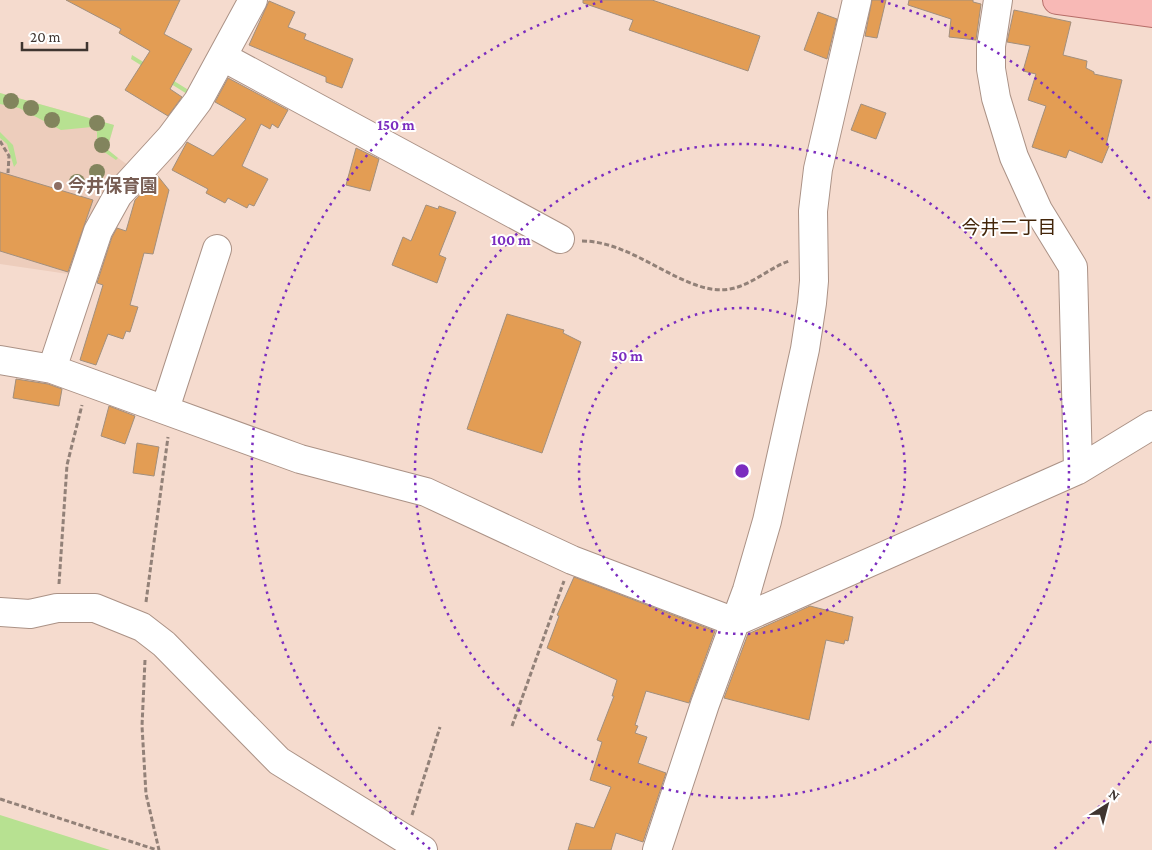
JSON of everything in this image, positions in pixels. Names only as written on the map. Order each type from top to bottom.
[{"type":"main road","points":[[1057,0],[1152,13]]},
{"type":"street","points":[[52,369],[98,231],[106,213],[127,184],[182,124],[223,57],[253,0]]},
{"type":"street","points":[[657,850],[705,704],[736,622],[767,521],[805,349],[814,281],[813,211],[818,169],[857,0]]},
{"type":"street","points":[[998,0],[991,46],[991,69],[996,98],[1014,157],[1038,210],[1073,267],[1078,470]]},
{"type":"street","points":[[223,57],[560,239]]},
{"type":"street","points":[[165,409],[217,249]]},
{"type":"street","points":[[0,360],[52,369],[300,459],[394,482],[426,492],[572,560],[736,622],[1078,470],[1152,426]]},
{"type":"street","points":[[0,612],[30,614],[57,608],[95,608],[148,631],[164,644],[279,760],[414,845]]},
{"type":"path","points":[[0,141],[10,156],[8,174]]},
{"type":"path","points":[[560,239],[568,242],[604,242],[634,253],[693,283],[718,290],[740,286],[779,264],[813,255]]},
{"type":"path","points":[[57,608],[67,465],[89,381]]},
{"type":"path","points":[[512,726],[572,560]]},
{"type":"path","points":[[414,845],[440,727]]},
{"type":"path","points":[[0,799],[157,850]]},
{"type":"shaded area","name":"今井保育園","points":[[0,93],[114,125],[107,150],[132,168],[75,275],[0,264]]},
{"type":"green space","points":[[132,55],[195,94],[192,97],[131,59]]},
{"type":"green space","points":[[0,93],[114,125],[107,149],[118,158],[116,160],[97,147],[97,132],[92,127],[61,130],[19,108],[0,104]]},
{"type":"green space","points":[[0,132],[13,145],[17,163],[14,167],[7,144],[0,138]]},
{"type":"green space","points":[[0,815],[110,850],[0,850]]},
{"type":"building","points":[[66,0],[180,0],[164,34],[192,49],[170,89],[182,97],[168,116],[125,90],[150,51],[119,33],[121,29]]},
{"type":"building","points":[[583,0],[652,0],[760,36],[748,71],[629,30],[633,20],[583,3]]},
{"type":"building","points":[[872,0],[886,0],[877,38],[865,36]]},
{"type":"building","points":[[909,0],[973,0],[973,2],[981,4],[976,40],[949,37],[951,19],[908,5]]},
{"type":"building","points":[[269,1],[295,12],[288,27],[306,34],[304,39],[353,59],[342,88],[326,82],[326,77],[249,45]]},
{"type":"building","points":[[1014,10],[1071,22],[1063,55],[1087,61],[1086,68],[1094,72],[1094,74],[1122,80],[1106,145],[1109,146],[1102,163],[1069,150],[1066,158],[1032,147],[1046,106],[1028,100],[1036,74],[1023,71],[1030,46],[1007,42]]},
{"type":"building","points":[[818,12],[837,19],[827,59],[804,50]]},
{"type":"building","points":[[228,78],[288,110],[278,128],[272,124],[270,129],[261,124],[242,166],[268,179],[254,206],[249,204],[247,208],[228,198],[225,203],[206,193],[208,189],[172,170],[187,142],[213,156],[246,119],[215,102]]},
{"type":"building","points":[[861,104],[886,113],[876,139],[851,130]]},
{"type":"building","points":[[356,148],[379,159],[370,191],[346,185]]},
{"type":"building","points":[[0,172],[93,200],[68,272],[0,251]]},
{"type":"building","points":[[157,175],[169,190],[153,254],[144,253],[130,305],[138,307],[130,332],[126,331],[123,339],[108,334],[96,365],[80,360],[103,285],[97,283],[112,237],[117,228],[126,231],[135,200]]},
{"type":"building","points":[[426,205],[438,209],[439,206],[456,212],[439,255],[446,258],[437,283],[392,265],[403,237],[411,241]]},
{"type":"building","points":[[507,314],[564,330],[563,333],[581,342],[542,453],[467,429]]},
{"type":"building","points":[[16,379],[48,384],[62,389],[59,406],[13,398]]},
{"type":"building","points":[[109,406],[135,416],[125,444],[101,436]]},
{"type":"building","points":[[137,443],[159,447],[154,476],[133,473]]},
{"type":"building","points":[[574,577],[715,631],[689,703],[646,691],[635,725],[638,726],[635,733],[647,737],[638,763],[666,773],[643,842],[616,833],[611,850],[568,850],[576,823],[594,828],[611,787],[590,780],[602,742],[597,740],[614,696],[612,696],[617,680],[547,648],[559,616],[557,615]]},
{"type":"building","points":[[810,606],[853,617],[848,641],[845,640],[844,644],[826,640],[809,720],[724,698],[748,634]]},
{"type":"place","name":"今井保育園","points":[[58,186]]},
{"type":"district","name":"今井二丁目","points":[[1009,227]]}]
